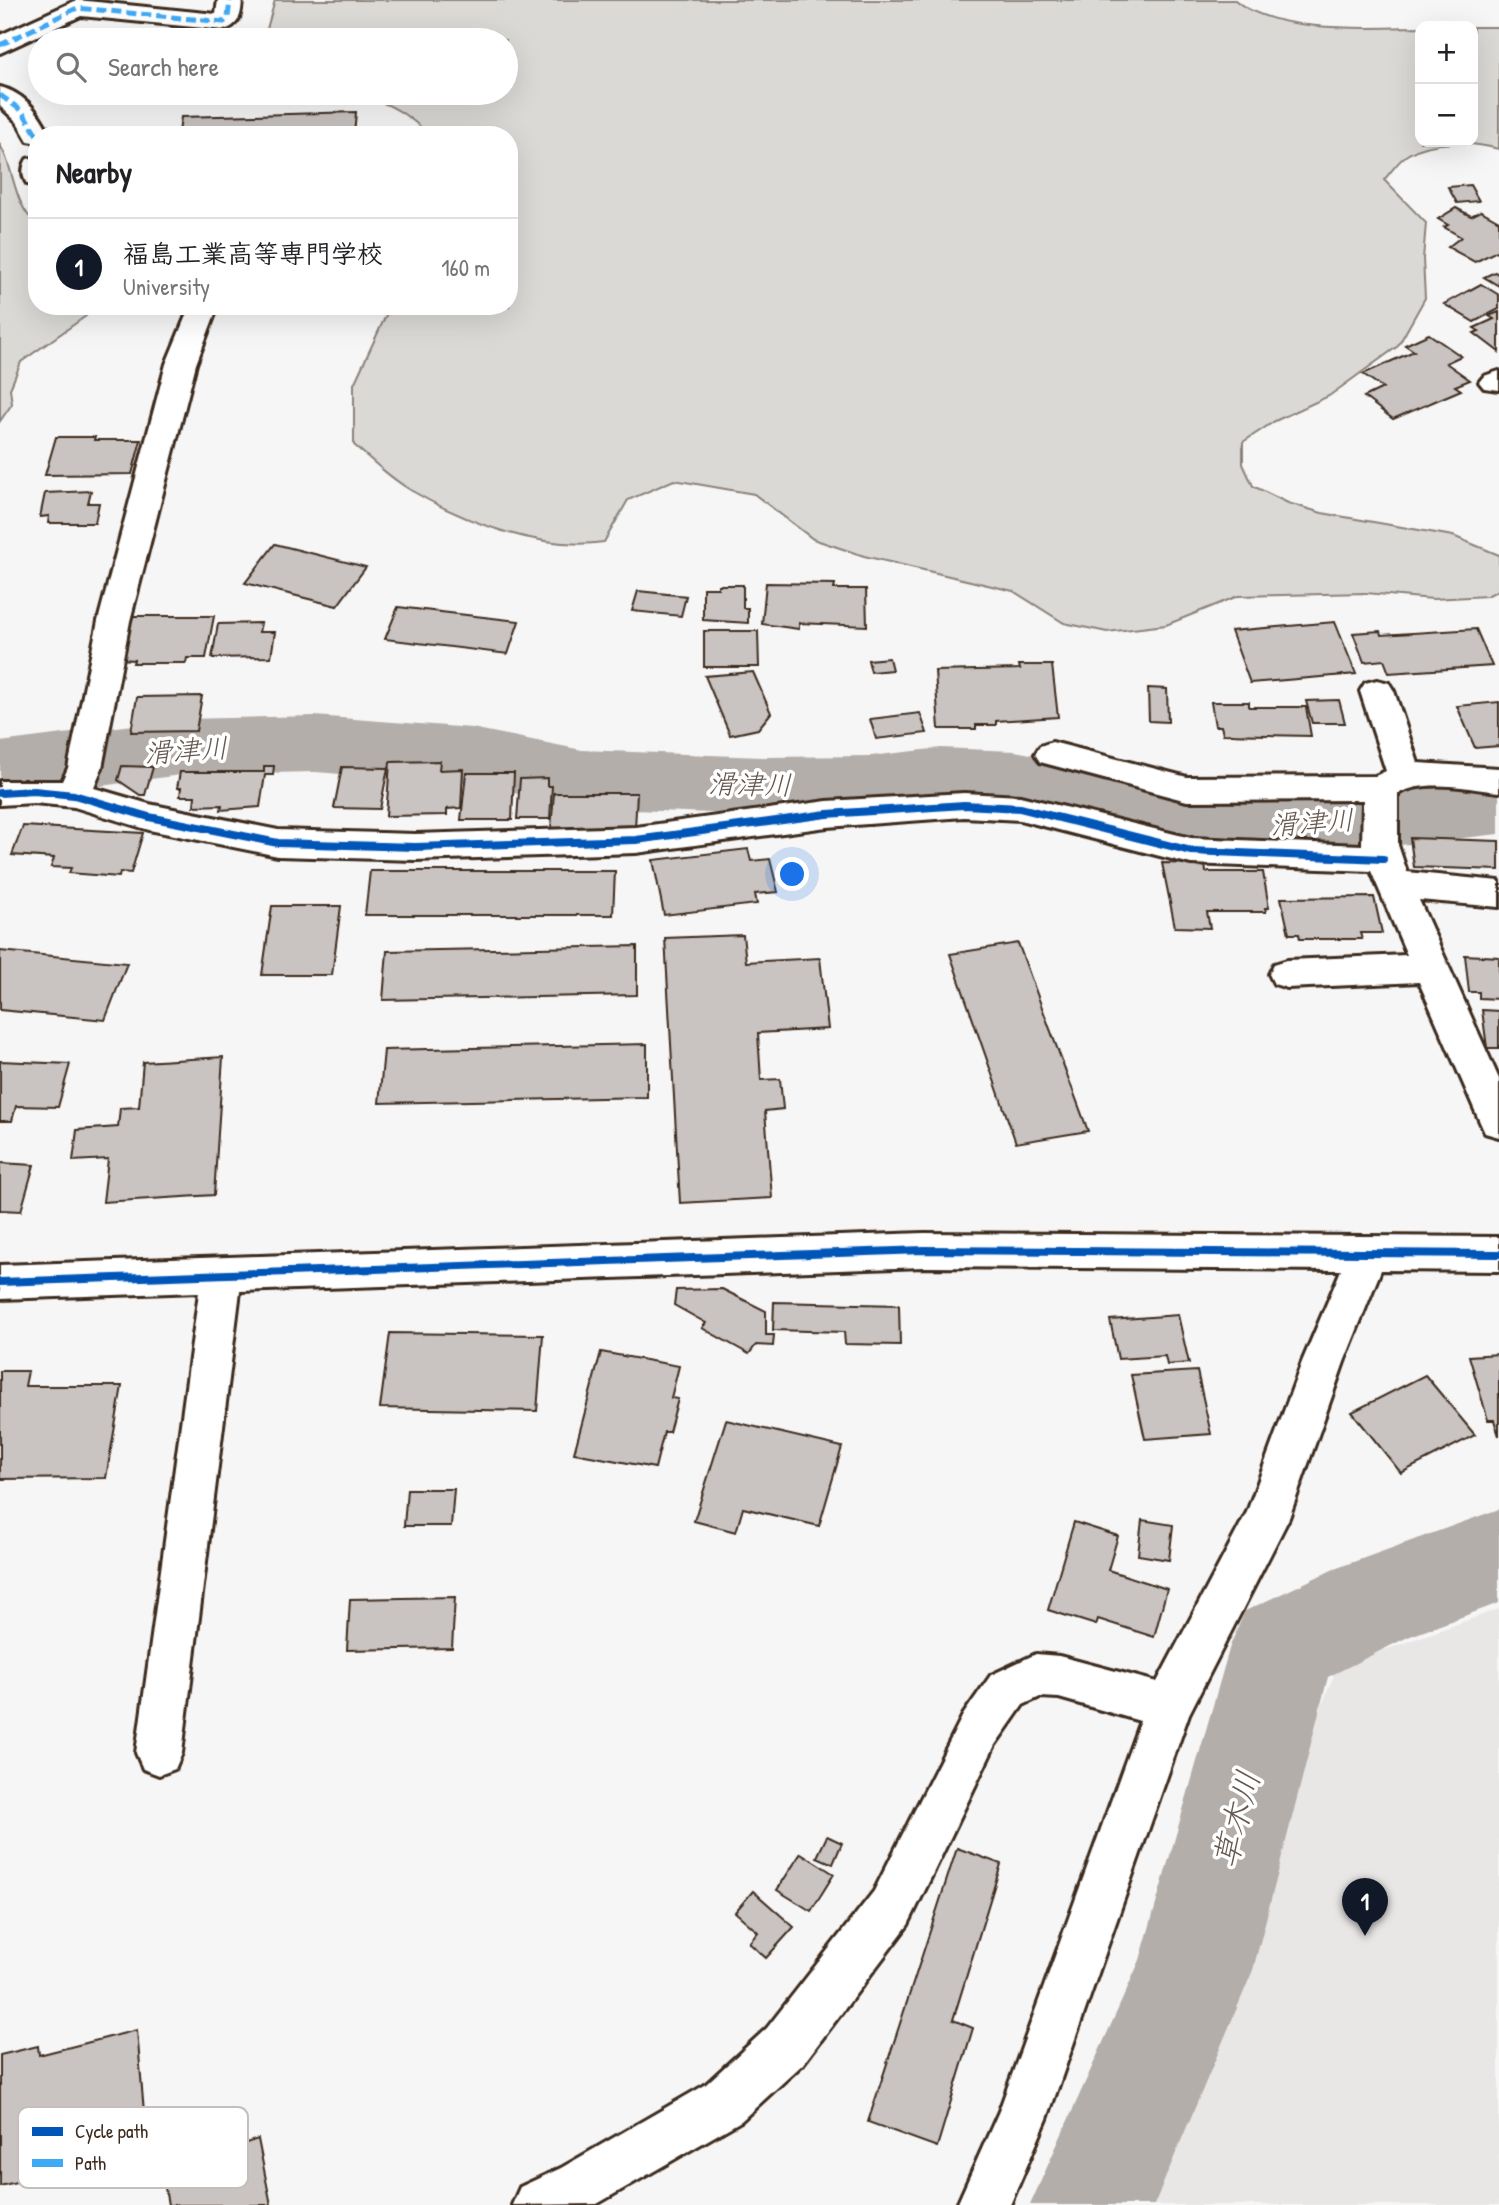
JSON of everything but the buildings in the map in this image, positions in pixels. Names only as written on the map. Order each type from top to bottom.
[{"type":"street","points":[[36,28],[78,8],[223,22],[228,18],[230,0]]},
{"type":"street","points":[[0,45],[28,32]]},
{"type":"street","points":[[0,95],[16,104],[31,119],[34,126]]},
{"type":"street","points":[[74,795],[85,768],[114,621],[170,404],[181,364],[200,315]]},
{"type":"street","points":[[1377,691],[1389,788],[1391,875],[1499,1122]]},
{"type":"street","points":[[1052,754],[1187,789],[1389,788],[1499,780]]},
{"type":"street","points":[[0,794],[34,791],[74,795],[149,817],[278,843],[322,845],[428,846],[636,840],[827,814],[964,805],[1020,808],[1191,851],[1391,875],[1499,894]]},
{"type":"street","points":[[1391,875],[1499,918]]},
{"type":"street","points":[[1287,974],[1433,968]]},
{"type":"street","points":[[0,1282],[924,1250],[1499,1254]]},
{"type":"street","points":[[983,2205],[1023,2119],[1168,1707],[1266,1518],[1323,1362],[1369,1251]]},
{"type":"street","points":[[159,1753],[222,1275]]},
{"type":"street","points":[[538,2205],[579,2186],[723,2103],[785,2046],[891,1908],[979,1730],[1007,1690],[1036,1675],[1059,1677],[1168,1707]]},
{"type":"shaded area","points":[[275,0],[1235,0],[1252,11],[1298,24],[1350,28],[1415,27],[1415,147],[1425,147],[1404,157],[1384,180],[1426,223],[1423,259],[1425,298],[1398,346],[1329,396],[1275,421],[1243,442],[1243,464],[1253,486],[1288,503],[1322,513],[1453,536],[1499,555],[1499,590],[1487,596],[1433,599],[1366,593],[1238,596],[1166,625],[1107,632],[1064,623],[1013,591],[864,556],[813,539],[754,494],[674,480],[628,500],[604,542],[580,544],[506,532],[457,514],[414,492],[354,445],[354,384],[386,315],[518,315],[518,126],[419,126],[387,105],[518,105],[518,28],[267,28]]},
{"type":"shaded area","points":[[1478,27],[1499,27],[1499,149],[1478,145]]},
{"type":"shaded area","points":[[0,145],[28,214],[28,315],[86,315],[21,362],[10,389],[12,404],[0,421]]},
{"type":"shaded area","points":[[1499,1609],[1499,2205],[1125,2205],[1337,1667]]},
{"type":"waterway","name":"滑津川","points":[[0,771],[180,747],[315,744],[472,756],[582,779],[762,786],[870,785],[941,777],[1015,780],[1234,824],[1284,828],[1499,805]]},
{"type":"waterway","name":"草木川","points":[[1092,2205],[1195,1970],[1283,1646],[1371,1603],[1499,1556]]},
{"type":"marked path","points":[[35,28],[77,8],[224,22],[228,18],[230,0]]},
{"type":"marked path","points":[[0,45],[28,32]]},
{"type":"marked path","points":[[0,95],[22,111],[32,126]]},
{"type":"cycle path","points":[[0,793],[34,791],[74,795],[149,817],[278,843],[415,847],[636,840],[827,814],[964,805],[1020,808],[1191,851],[1383,859]]},
{"type":"cycle path","points":[[0,1282],[924,1250],[1499,1254]]},
{"type":"place","name":"福島工業高等専門学校","points":[[1365,1936]]}]
